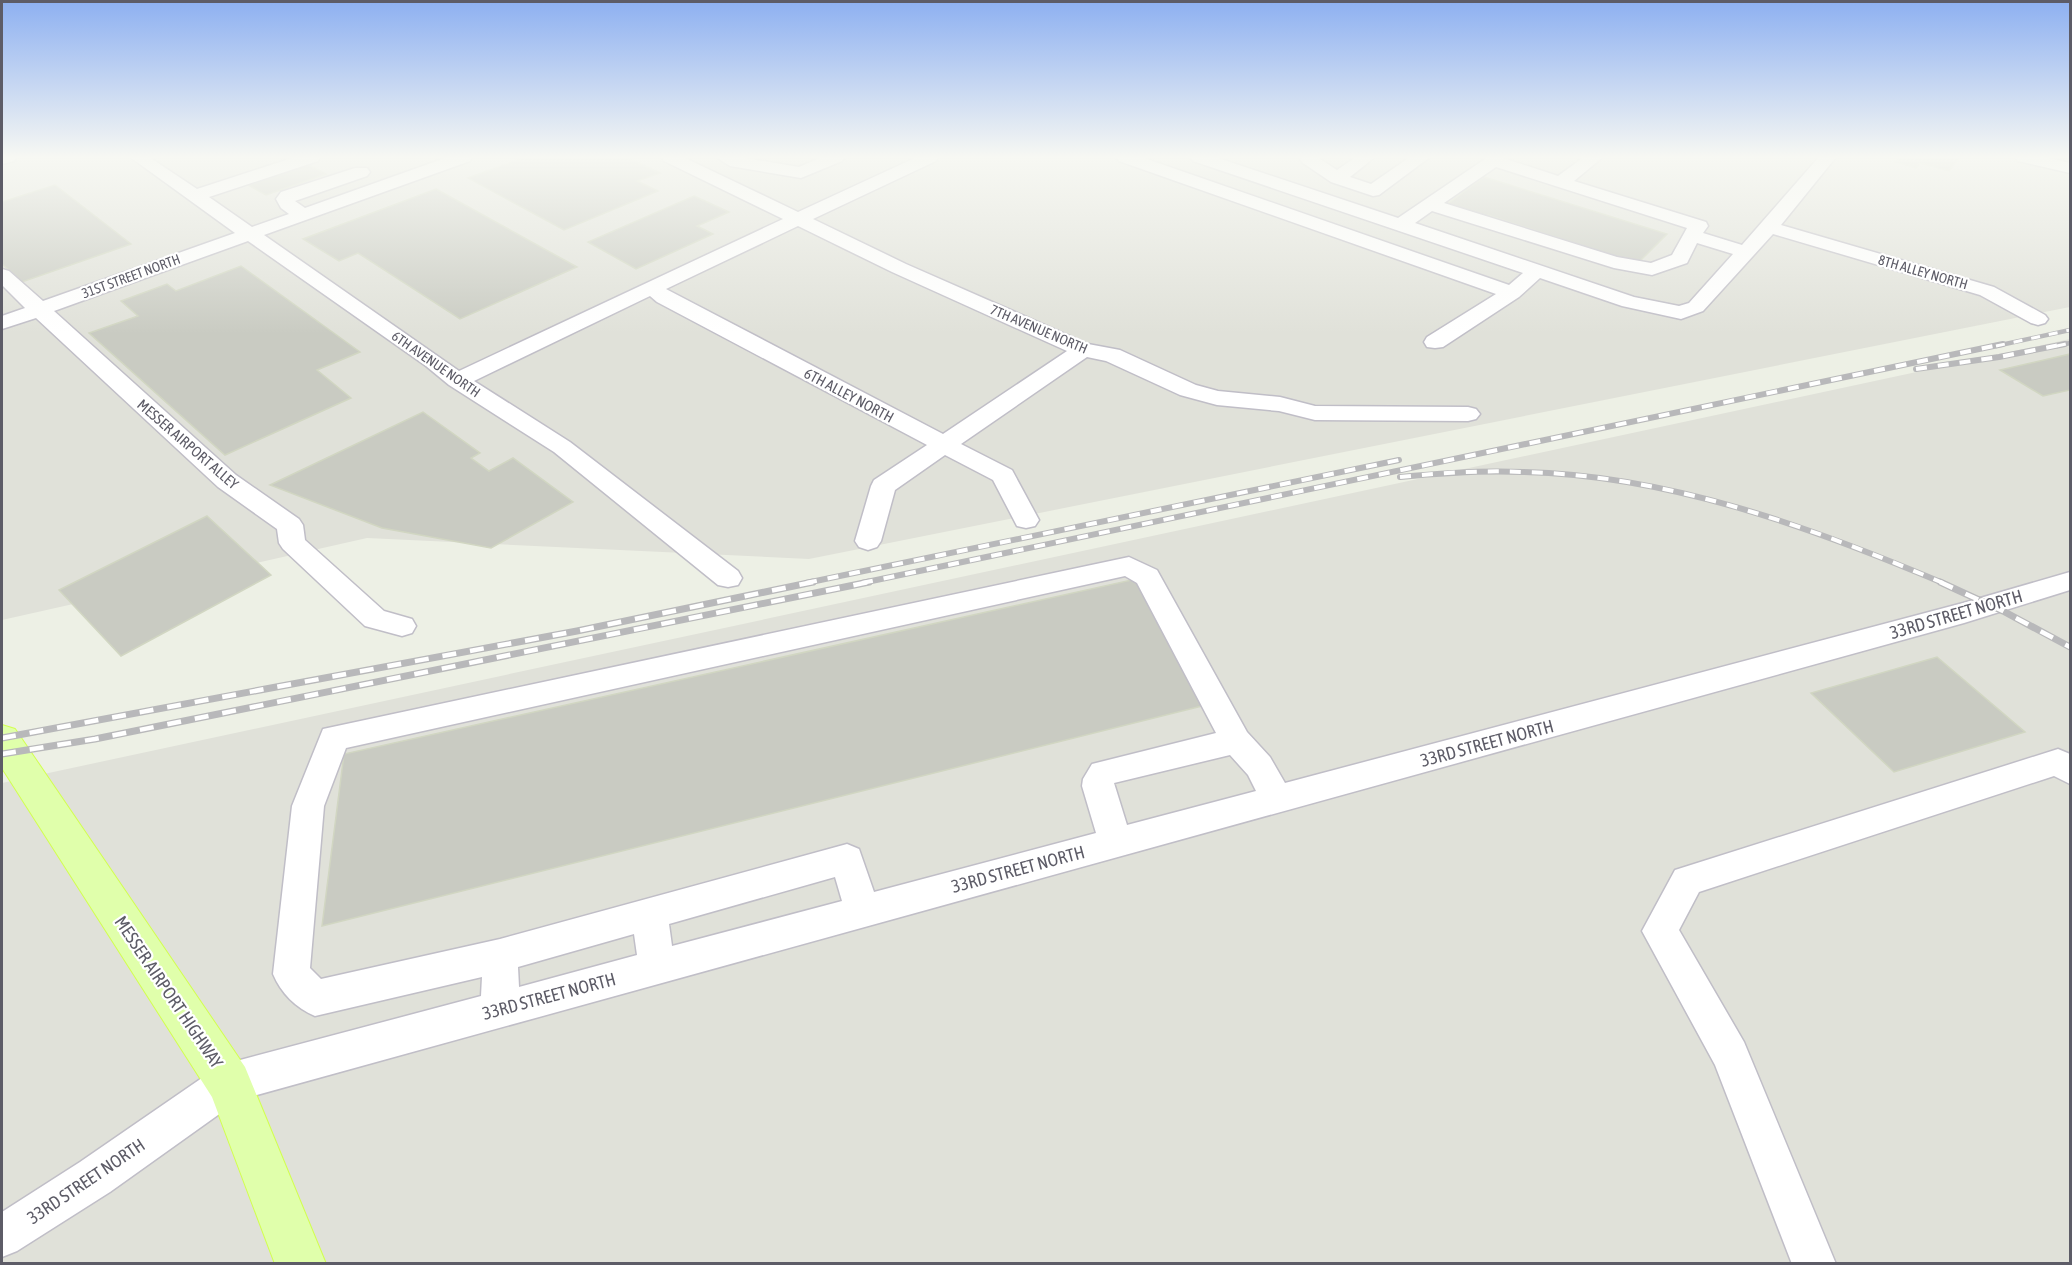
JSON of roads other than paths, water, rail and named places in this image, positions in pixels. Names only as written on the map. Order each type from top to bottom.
[{"type":"main road","name":"MESSER AIRPORT HIGHWAY","points":[[2,739],[229,1083],[301,1263]]},
{"type":"street","name":"6TH AVENUE NORTH","points":[[223,216],[434,361],[457,380],[562,447],[728,578]]},
{"type":"street","name":"31ST STREET NORTH","points":[[2,323],[300,216]]},
{"type":"street","name":"7TH AVENUE NORTH","points":[[794,216],[797,220],[899,268],[1083,350],[1112,355],[1188,390],[1217,398],[1280,404],[1315,413],[1468,414]]},
{"type":"street","points":[[457,380],[805,216]]},
{"type":"street","points":[[1294,216],[1512,293]]},
{"type":"street","points":[[1373,216],[1629,302],[1681,313],[1696,307],[1778,216]]},
{"type":"street","points":[[1400,225],[1413,216]]},
{"type":"street","points":[[1465,216],[1614,262],[1653,269],[1680,259],[1691,235],[1699,226],[1668,216]]},
{"type":"street","name":"8TH ALLEY NORTH","points":[[1769,227],[1987,291],[2038,319]]},
{"type":"street","points":[[1691,235],[1746,252]]},
{"type":"street","points":[[1498,258],[1529,236]]},
{"type":"street","points":[[1435,342],[1578,251]]},
{"type":"street","name":"MESSER AIRPORT ALLEY","points":[[2,275],[227,482],[290,525],[292,543],[375,619],[402,626]]},
{"type":"street","name":"6TH ALLEY NORTH","points":[[653,288],[664,298],[1003,475],[1026,520]]},
{"type":"street","points":[[868,542],[883,486],[1083,350]]},
{"type":"street","points":[[862,911],[847,859],[500,956],[315,998],[291,974],[308,806],[334,738],[1129,566],[1147,577],[1236,741],[1259,766],[1278,800]]},
{"type":"street","name":"33RD STREET NORTH","points":[[2,1236],[95,1177],[229,1083],[1964,613],[2070,581]]},
{"type":"street","points":[[1116,843],[1098,786],[1099,778],[1103,773],[1236,741]]},
{"type":"street","points":[[1814,1263],[1730,1055],[1660,930],[1687,881],[2058,762],[2070,771]]},
{"type":"street","points":[[651,914],[656,968]]},
{"type":"street","points":[[500,956],[500,1010]]},
{"type":"railway","points":[[1996,346],[2070,330]]},
{"type":"railway","points":[[2057,346],[2070,343]]},
{"type":"railway","points":[[862,583],[2003,344]]},
{"type":"railway","points":[[1916,369],[1999,357],[2065,344]]},
{"type":"railway","points":[[806,583],[1399,460]]},
{"type":"railway","points":[[1400,477],[1508,471],[1577,475],[1631,483],[1685,494],[1790,524],[1842,542],[1943,583]]},
{"type":"railway","points":[[2,738],[577,631],[813,582]]},
{"type":"railway","points":[[2,754],[95,739],[869,582]]},
{"type":"railway","points":[[1940,582],[2003,611],[2070,647]]}]
